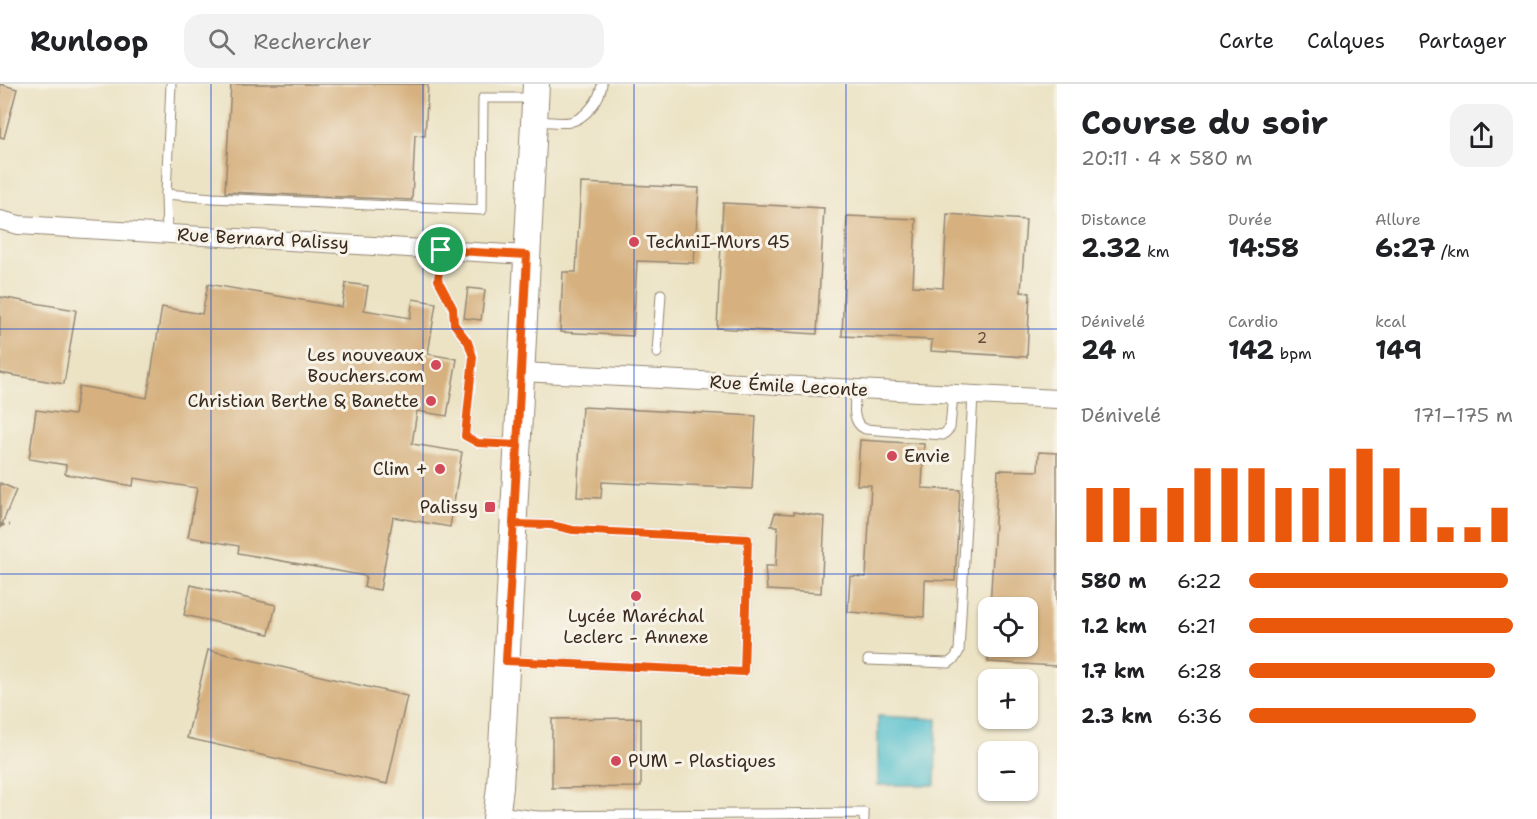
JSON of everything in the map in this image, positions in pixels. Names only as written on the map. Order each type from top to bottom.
[{"type":"street","points":[[497,815],[535,101]]},
{"type":"street","name":"Rue Bernard Palissy","points":[[0,220],[19,225],[527,255]]},
{"type":"street","name":"Rue Émile Leconte","points":[[521,372],[1057,399]]},
{"type":"lane","points":[[167,234],[166,194],[171,84]]},
{"type":"lane","points":[[166,194],[225,199],[482,210],[483,98],[535,101],[570,122],[587,112],[601,91],[602,84]]},
{"type":"lane","points":[[441,250],[438,280],[453,308],[454,324],[468,342],[473,357],[465,436],[478,443],[518,445]]},
{"type":"lane","points":[[657,353],[661,294]]},
{"type":"lane","points":[[856,389],[855,417],[860,426],[865,429],[943,435],[950,428],[953,394]]},
{"type":"lane","points":[[868,660],[949,663],[959,651],[973,395]]},
{"type":"lane","points":[[506,661],[744,672],[748,539],[573,530],[551,525],[513,524]]},
{"type":"lane","points":[[497,815],[537,818],[864,813],[864,819]]},
{"type":"path","points":[[0,525],[10,525]]},
{"type":"water","points":[[878,716],[937,719],[935,785],[878,785]]},
{"type":"building","points":[[0,84],[17,89],[4,138],[0,137]]},
{"type":"building","points":[[231,84],[428,84],[425,136],[415,135],[412,200],[225,192]]},
{"type":"building","points":[[581,183],[699,188],[694,263],[637,261],[633,336],[560,332],[563,272],[576,272]]},
{"type":"building","points":[[723,203],[824,208],[817,334],[717,328]]},
{"type":"building","points":[[947,214],[1026,220],[1021,292],[1030,293],[1027,357],[931,351],[932,340],[842,336],[847,216],[916,219],[913,286],[943,288]]},
{"type":"building","points":[[346,283],[368,286],[364,310],[410,318],[413,299],[436,303],[428,354],[457,359],[447,416],[417,411],[412,444],[462,452],[450,527],[393,517],[380,590],[364,587],[366,576],[238,553],[239,546],[188,537],[197,488],[134,478],[133,486],[65,474],[66,465],[29,459],[36,410],[74,415],[79,386],[147,398],[162,307],[202,314],[208,284],[342,307]]},
{"type":"building","points":[[468,288],[485,290],[481,320],[464,318]]},
{"type":"building","points":[[0,297],[76,310],[64,384],[0,373]]},
{"type":"building","points":[[582,407],[756,416],[752,489],[602,482],[601,498],[577,497]]},
{"type":"building","points":[[860,440],[924,444],[922,488],[960,490],[955,581],[925,580],[924,617],[848,612],[850,576],[866,577],[871,485],[857,485]]},
{"type":"building","points":[[1039,452],[1057,453],[1057,666],[988,662],[988,657],[1038,657],[1038,597],[991,597],[998,470],[1038,471]]},
{"type":"building","points":[[0,483],[16,490],[0,529]]},
{"type":"building","points":[[794,512],[825,517],[821,593],[767,590],[765,566],[776,566],[778,526],[771,526],[775,513],[794,514]]},
{"type":"building","points":[[191,585],[276,605],[269,634],[184,615]]},
{"type":"building","points":[[208,650],[407,696],[387,784],[187,738]]},
{"type":"building","points":[[641,718],[641,787],[552,788],[552,719]]},
{"type":"place","name":"TechniI-Murs 45","points":[[634,242]]},
{"type":"place","name":"Les nouveaux Bouchers.com","points":[[436,365]]},
{"type":"place","name":"Christian Berthe & Banette","points":[[431,401]]},
{"type":"place","name":"Envie","points":[[892,456]]},
{"type":"place","name":"Clim +","points":[[440,469]]},
{"type":"place","name":"Palissy","points":[[490,507]]},
{"type":"place","name":"Lycée Maréchal Leclerc - Annexe","points":[[636,596]]},
{"type":"place","name":"PUM - Plastiques","points":[[616,761]]},
{"type":"route","points":[[441,250],[438,280],[453,308],[454,324],[468,342],[473,357],[465,436],[478,443],[518,445],[513,524],[506,661],[744,672],[748,539],[573,530],[551,525],[513,524],[518,445],[527,255],[441,250]]}]
